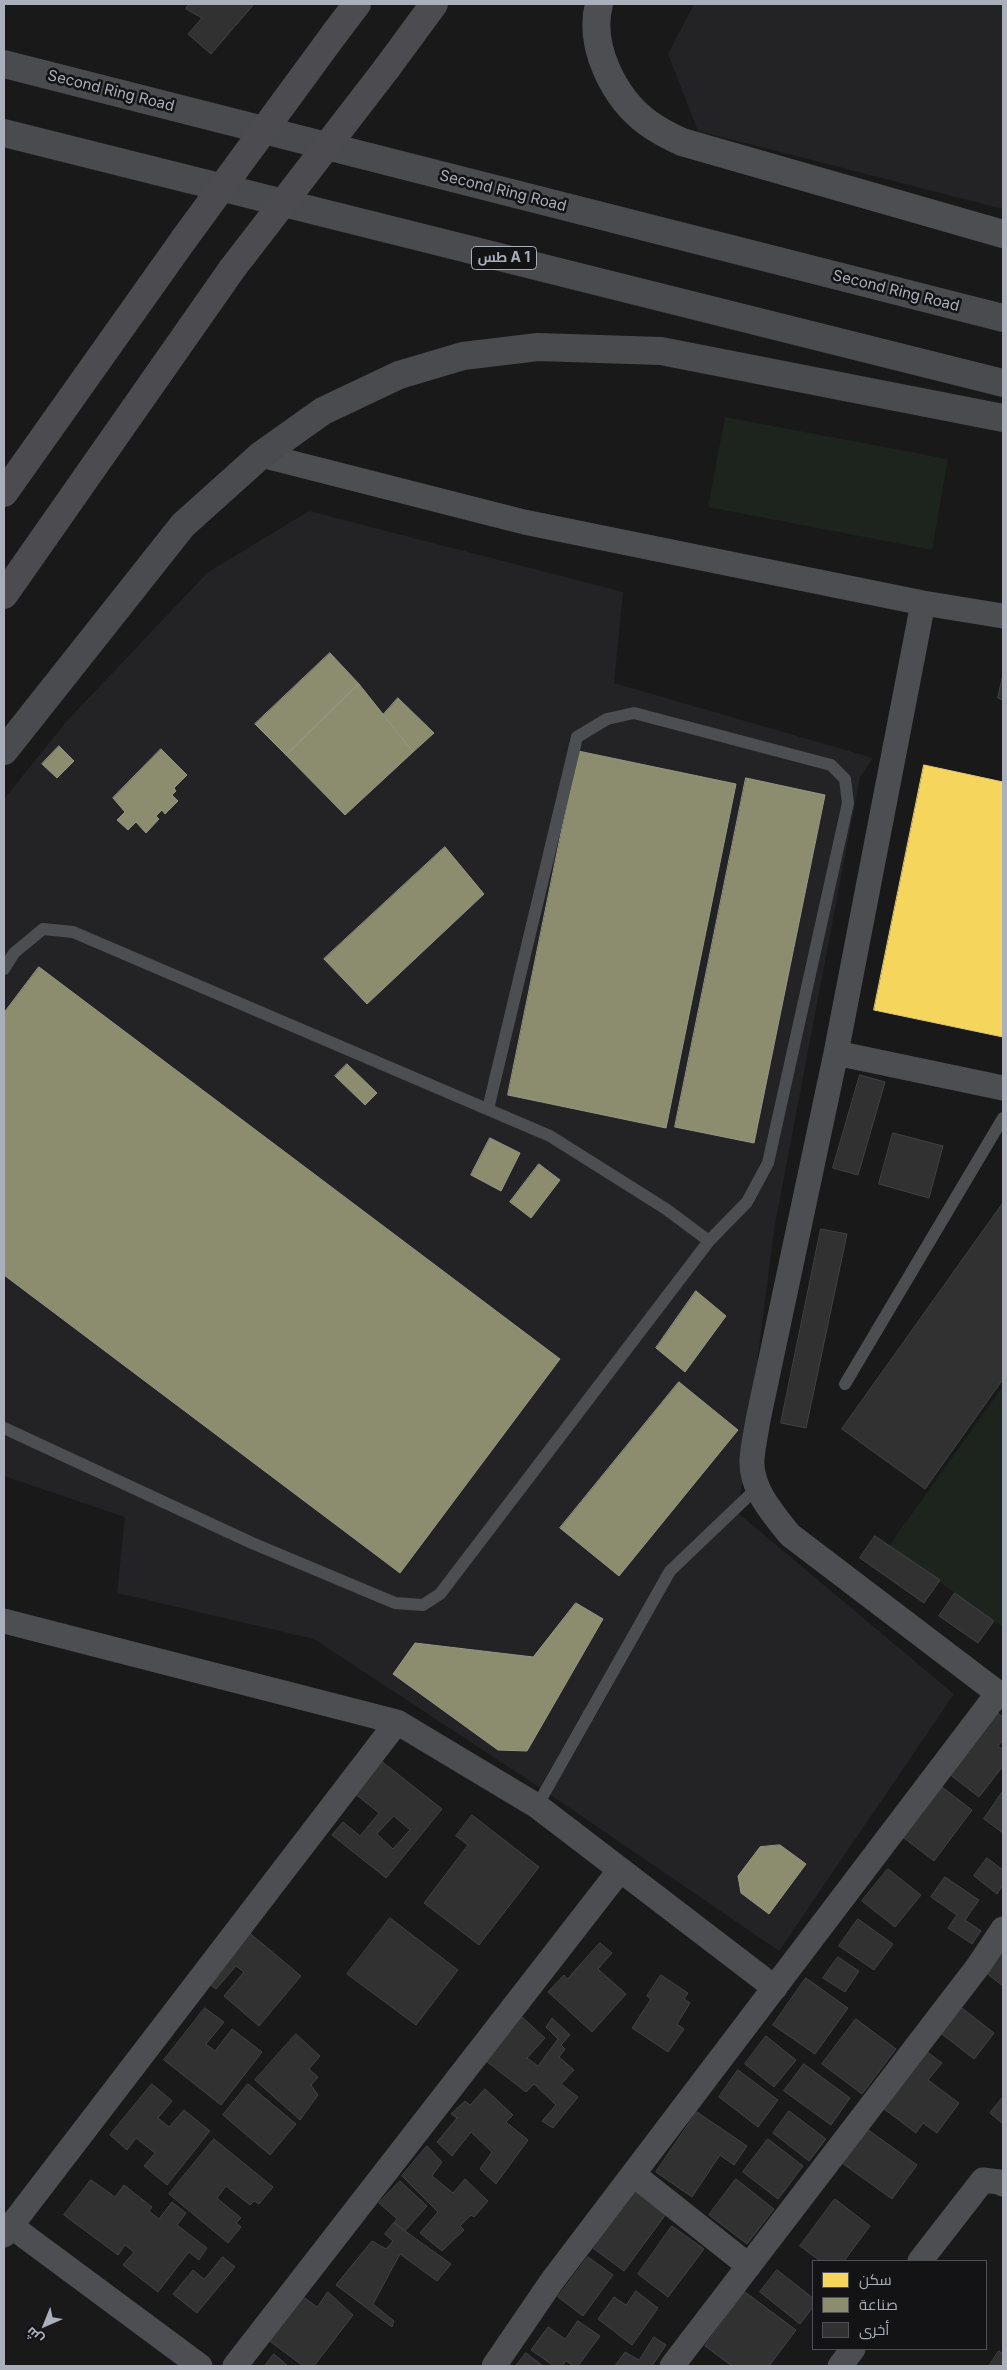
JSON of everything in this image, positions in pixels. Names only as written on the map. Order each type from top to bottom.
[{"type":"highway","name":"Second Ring Road","points":[[4,64],[1003,318]]},
{"type":"highway","name":"طس A 1","points":[[4,133],[1003,383]]},
{"type":"highway","points":[[4,751],[183,525],[261,455],[323,411],[399,375],[463,356],[538,347],[662,352],[1003,418]]},
{"type":"main road","points":[[4,493],[184,239],[357,4]]},
{"type":"main road","points":[[4,595],[232,269],[434,4]]},
{"type":"street","points":[[599,4],[597,34],[606,69],[617,89],[632,107],[647,123],[666,135],[682,142],[1003,234]]},
{"type":"street","points":[[261,455],[524,522],[923,603],[1003,616]]},
{"type":"street","points":[[494,2366],[552,2281],[1001,1695],[790,1535],[770,1510],[758,1487],[752,1461],[758,1420],[836,1054],[923,603]]},
{"type":"street","points":[[836,1054],[1003,1088]]},
{"type":"street","points":[[4,1620],[397,1722],[537,1806],[775,1988]]},
{"type":"street","points":[[200,2366],[7,2230],[397,1722]]},
{"type":"street","points":[[235,2366],[620,1870]]},
{"type":"street","points":[[672,2366],[979,1965],[1003,1929]]},
{"type":"street","points":[[633,2174],[748,2266]]},
{"type":"street","points":[[921,2260],[982,2180],[1002,2181]]},
{"type":"street","points":[[840,2366],[852,2350]]},
{"type":"lane","points":[[4,1428],[261,1546],[396,1603],[423,1605],[440,1594],[709,1241],[747,1202],[768,1163],[848,802],[845,779],[831,765],[634,713],[607,719],[577,737],[488,1109]]},
{"type":"lane","points":[[4,969],[14,953],[42,929],[73,932],[550,1136],[666,1209],[709,1241]]},
{"type":"lane","points":[[845,1384],[1003,1118]]},
{"type":"lane","points":[[537,1806],[670,1571],[758,1487]]},
{"type":"shaded area","points":[[694,4],[1003,4],[1003,209],[698,131],[668,54]]},
{"type":"shaded area","points":[[725,417],[948,459],[932,550],[708,507]]},
{"type":"shaded area","points":[[309,511],[623,592],[614,683],[873,758],[860,777],[774,1230],[738,1513],[954,1694],[779,1951],[539,1787],[314,1639],[117,1593],[125,1517],[4,1476],[4,799],[66,722],[207,573]]},
{"type":"shaded area","points":[[1003,1386],[1003,1627],[889,1546]]},
{"type":"building: سكن","points":[[924,765],[1003,782],[1003,1037],[874,1010]]},
{"type":"building: صناعة","points":[[330,653],[359,684],[286,755],[255,724]]},
{"type":"building: صناعة","points":[[359,684],[413,752],[345,815],[286,755]]},
{"type":"building: صناعة","points":[[398,698],[434,733],[413,752],[383,715]]},
{"type":"building: صناعة","points":[[59,746],[74,761],[57,778],[42,764]]},
{"type":"building: صناعة","points":[[161,749],[187,775],[174,788],[176,791],[172,795],[178,801],[165,814],[162,810],[156,816],[159,819],[146,833],[136,822],[128,830],[117,820],[125,812],[113,798]]},
{"type":"building: صناعة","points":[[578,751],[736,784],[666,1128],[508,1095]]},
{"type":"building: صناعة","points":[[746,778],[825,795],[754,1143],[675,1127]]},
{"type":"building: صناعة","points":[[445,847],[484,894],[367,1004],[324,959]]},
{"type":"building: صناعة","points":[[39,967],[560,1359],[400,1573],[4,1275],[4,1013]]},
{"type":"building: صناعة","points":[[347,1064],[377,1093],[365,1105],[335,1076]]},
{"type":"building: صناعة","points":[[490,1138],[520,1153],[501,1191],[471,1175]]},
{"type":"building: صناعة","points":[[539,1164],[560,1180],[531,1218],[510,1202]]},
{"type":"building: صناعة","points":[[696,1291],[726,1316],[685,1372],[656,1348]]},
{"type":"building: صناعة","points":[[679,1382],[738,1430],[619,1576],[560,1528]]},
{"type":"building: صناعة","points":[[576,1603],[603,1619],[527,1751],[498,1750],[393,1674],[415,1643],[533,1657]]},
{"type":"building: صناعة","points":[[780,1845],[806,1864],[769,1914],[741,1893],[738,1876],[760,1847]]},
{"type":"building: أخرى","points":[[189,4],[254,4],[211,54],[188,34],[202,18],[186,9]]},
{"type":"building: أخرى","points":[[1003,675],[1003,700],[998,698]]},
{"type":"building: أخرى","points":[[860,1075],[885,1082],[858,1175],[833,1168]]},
{"type":"building: أخرى","points":[[893,1133],[943,1146],[929,1198],[879,1184]]},
{"type":"building: أخرى","points":[[1003,1203],[1003,1379],[925,1489],[842,1429]]},
{"type":"building: أخرى","points":[[821,1229],[847,1234],[806,1428],[781,1423]]},
{"type":"building: أخرى","points":[[875,1536],[940,1580],[924,1603],[860,1558]]},
{"type":"building: أخرى","points":[[955,1593],[994,1621],[978,1643],[939,1616]]},
{"type":"building: أخرى","points":[[996,1712],[1003,1717],[1003,1740],[998,1746],[1003,1750],[1003,1766],[979,1797],[948,1773]]},
{"type":"building: أخرى","points":[[380,1760],[442,1809],[386,1878],[332,1835],[343,1822],[360,1836],[379,1813],[354,1793]],"holes":[[[394,1816],[410,1830],[393,1849],[377,1834]]]},
{"type":"building: أخرى","points":[[938,1784],[972,1810],[934,1861],[900,1835]]},
{"type":"building: أخرى","points":[[1003,1791],[1003,1833],[984,1819]]},
{"type":"building: أخرى","points":[[472,1815],[539,1867],[479,1945],[424,1903],[468,1845],[456,1836]]},
{"type":"building: أخرى","points":[[987,1858],[1003,1870],[1003,1885],[997,1894],[974,1876]]},
{"type":"building: أخرى","points":[[888,1869],[921,1895],[895,1927],[862,1901]]},
{"type":"building: أخرى","points":[[945,1877],[979,1900],[965,1920],[981,1931],[972,1944],[948,1928],[957,1915],[931,1897]]},
{"type":"building: أخرى","points":[[390,1918],[458,1970],[416,2025],[347,1974]]},
{"type":"building: أخرى","points":[[858,1919],[893,1944],[874,1970],[839,1946]]},
{"type":"building: أخرى","points":[[246,1930],[301,1976],[259,2026],[224,1996],[244,1972],[236,1966],[216,1989],[204,1980]]},
{"type":"building: أخرى","points":[[600,1943],[612,1953],[598,1969],[626,1994],[592,2032],[548,1992],[564,1975],[567,1979]]},
{"type":"building: أخرى","points":[[1003,1948],[1003,1986],[985,1972]]},
{"type":"building: أخرى","points":[[838,1957],[859,1971],[845,1992],[823,1978]]},
{"type":"building: أخرى","points":[[661,1975],[688,1993],[684,1999],[690,2003],[677,2024],[684,2029],[668,2052],[632,2028],[651,1999],[647,1996]]},
{"type":"building: أخرى","points":[[806,1978],[848,2008],[815,2054],[773,2025]]},
{"type":"building: أخرى","points":[[958,2005],[994,2033],[974,2059],[938,2031]]},
{"type":"building: أخرى","points":[[205,2008],[224,2022],[206,2044],[215,2051],[232,2029],[262,2052],[221,2105],[164,2060]]},
{"type":"building: أخرى","points":[[522,2017],[545,2038],[527,2058],[538,2066],[558,2039],[546,2027],[552,2018],[570,2035],[561,2045],[565,2049],[559,2057],[574,2070],[561,2084],[578,2097],[553,2128],[542,2121],[556,2105],[534,2084],[526,2092],[486,2061]]},
{"type":"building: أخرى","points":[[856,2019],[896,2049],[862,2094],[822,2064]]},
{"type":"building: أخرى","points":[[296,2034],[320,2056],[309,2069],[318,2077],[311,2085],[318,2095],[300,2120],[255,2080]]},
{"type":"building: أخرى","points":[[766,2036],[796,2060],[774,2087],[745,2064]]},
{"type":"building: أخرى","points":[[923,2049],[942,2063],[928,2080],[959,2103],[937,2133],[923,2123],[916,2133],[880,2106]]},
{"type":"building: أخرى","points":[[804,2064],[850,2098],[831,2125],[784,2091]]},
{"type":"building: أخرى","points":[[738,2070],[778,2100],[758,2127],[719,2097]]},
{"type":"building: أخرى","points":[[152,2084],[172,2101],[158,2118],[169,2127],[184,2110],[210,2131],[167,2185],[144,2166],[155,2153],[136,2138],[127,2150],[110,2135]]},
{"type":"building: أخرى","points":[[248,2084],[296,2124],[270,2155],[223,2115]]},
{"type":"building: أخرى","points":[[485,2089],[513,2115],[506,2122],[528,2140],[496,2184],[480,2169],[492,2152],[471,2132],[452,2156],[437,2142],[457,2118],[451,2114],[465,2101],[470,2105]]},
{"type":"building: أخرى","points":[[1003,2097],[1003,2124],[990,2113]]},
{"type":"building: أخرى","points":[[789,2111],[826,2139],[809,2161],[773,2133]]},
{"type":"building: أخرى","points":[[697,2112],[747,2146],[734,2165],[720,2155],[692,2197],[656,2172]]},
{"type":"building: أخرى","points":[[867,2129],[917,2165],[892,2199],[842,2163]]},
{"type":"building: أخرى","points":[[214,2139],[273,2187],[259,2204],[254,2201],[250,2205],[226,2186],[217,2198],[241,2218],[236,2223],[241,2227],[228,2243],[169,2194]]},
{"type":"building: أخرى","points":[[768,2139],[803,2166],[778,2199],[743,2172]]},
{"type":"building: أخرى","points":[[427,2146],[442,2162],[432,2176],[453,2193],[465,2179],[488,2201],[474,2217],[471,2215],[460,2226],[464,2230],[442,2251],[420,2233],[438,2212],[402,2176]]},
{"type":"building: أخرى","points":[[736,2179],[774,2209],[747,2244],[709,2215]]},
{"type":"building: أخرى","points":[[91,2180],[115,2197],[124,2185],[152,2207],[149,2211],[159,2219],[172,2202],[186,2213],[177,2225],[207,2248],[199,2260],[189,2252],[158,2292],[123,2265],[134,2252],[125,2245],[118,2255],[64,2215]]},
{"type":"building: أخرى","points":[[400,2181],[427,2206],[405,2231],[394,2223],[397,2219],[379,2203]]},
{"type":"building: أخرى","points":[[635,2191],[666,2214],[624,2271],[593,2248]]},
{"type":"building: أخرى","points":[[835,2199],[870,2226],[845,2260],[819,2260],[800,2246]]},
{"type":"building: أخرى","points":[[394,2223],[451,2264],[437,2281],[400,2254],[373,2304],[394,2321],[392,2327],[336,2285],[372,2241],[386,2249],[393,2241],[385,2234]]},
{"type":"building: أخرى","points":[[672,2226],[704,2249],[668,2297],[638,2274]]},
{"type":"building: أخرى","points":[[223,2257],[235,2267],[197,2313],[173,2294],[193,2270],[204,2279]]},
{"type":"building: أخرى","points":[[588,2257],[613,2275],[583,2316],[558,2297]]},
{"type":"building: أخرى","points":[[777,2270],[812,2297],[812,2308],[800,2324],[760,2292]]},
{"type":"building: أخرى","points":[[636,2291],[658,2308],[632,2345],[598,2319],[614,2297],[626,2305]]},
{"type":"building: أخرى","points":[[328,2292],[353,2315],[314,2366],[303,2366],[267,2339],[302,2296],[317,2307]]},
{"type":"building: أخرى","points":[[745,2292],[796,2330],[769,2366],[732,2366],[705,2346]]},
{"type":"building: أخرى","points":[[578,2321],[600,2336],[578,2366],[574,2366],[566,2361],[562,2366],[554,2366],[531,2350],[548,2327],[565,2339]]},
{"type":"building: أخرى","points":[[654,2337],[666,2345],[652,2366],[615,2366],[625,2352],[639,2360]]},
{"type":"building: أخرى","points":[[999,2351],[1003,2354],[1003,2366],[989,2366]]},
{"type":"building: أخرى","points":[[526,2353],[543,2366],[516,2366]]},
{"type":"building: أخرى","points":[[274,2354],[288,2366],[265,2366]]}]
